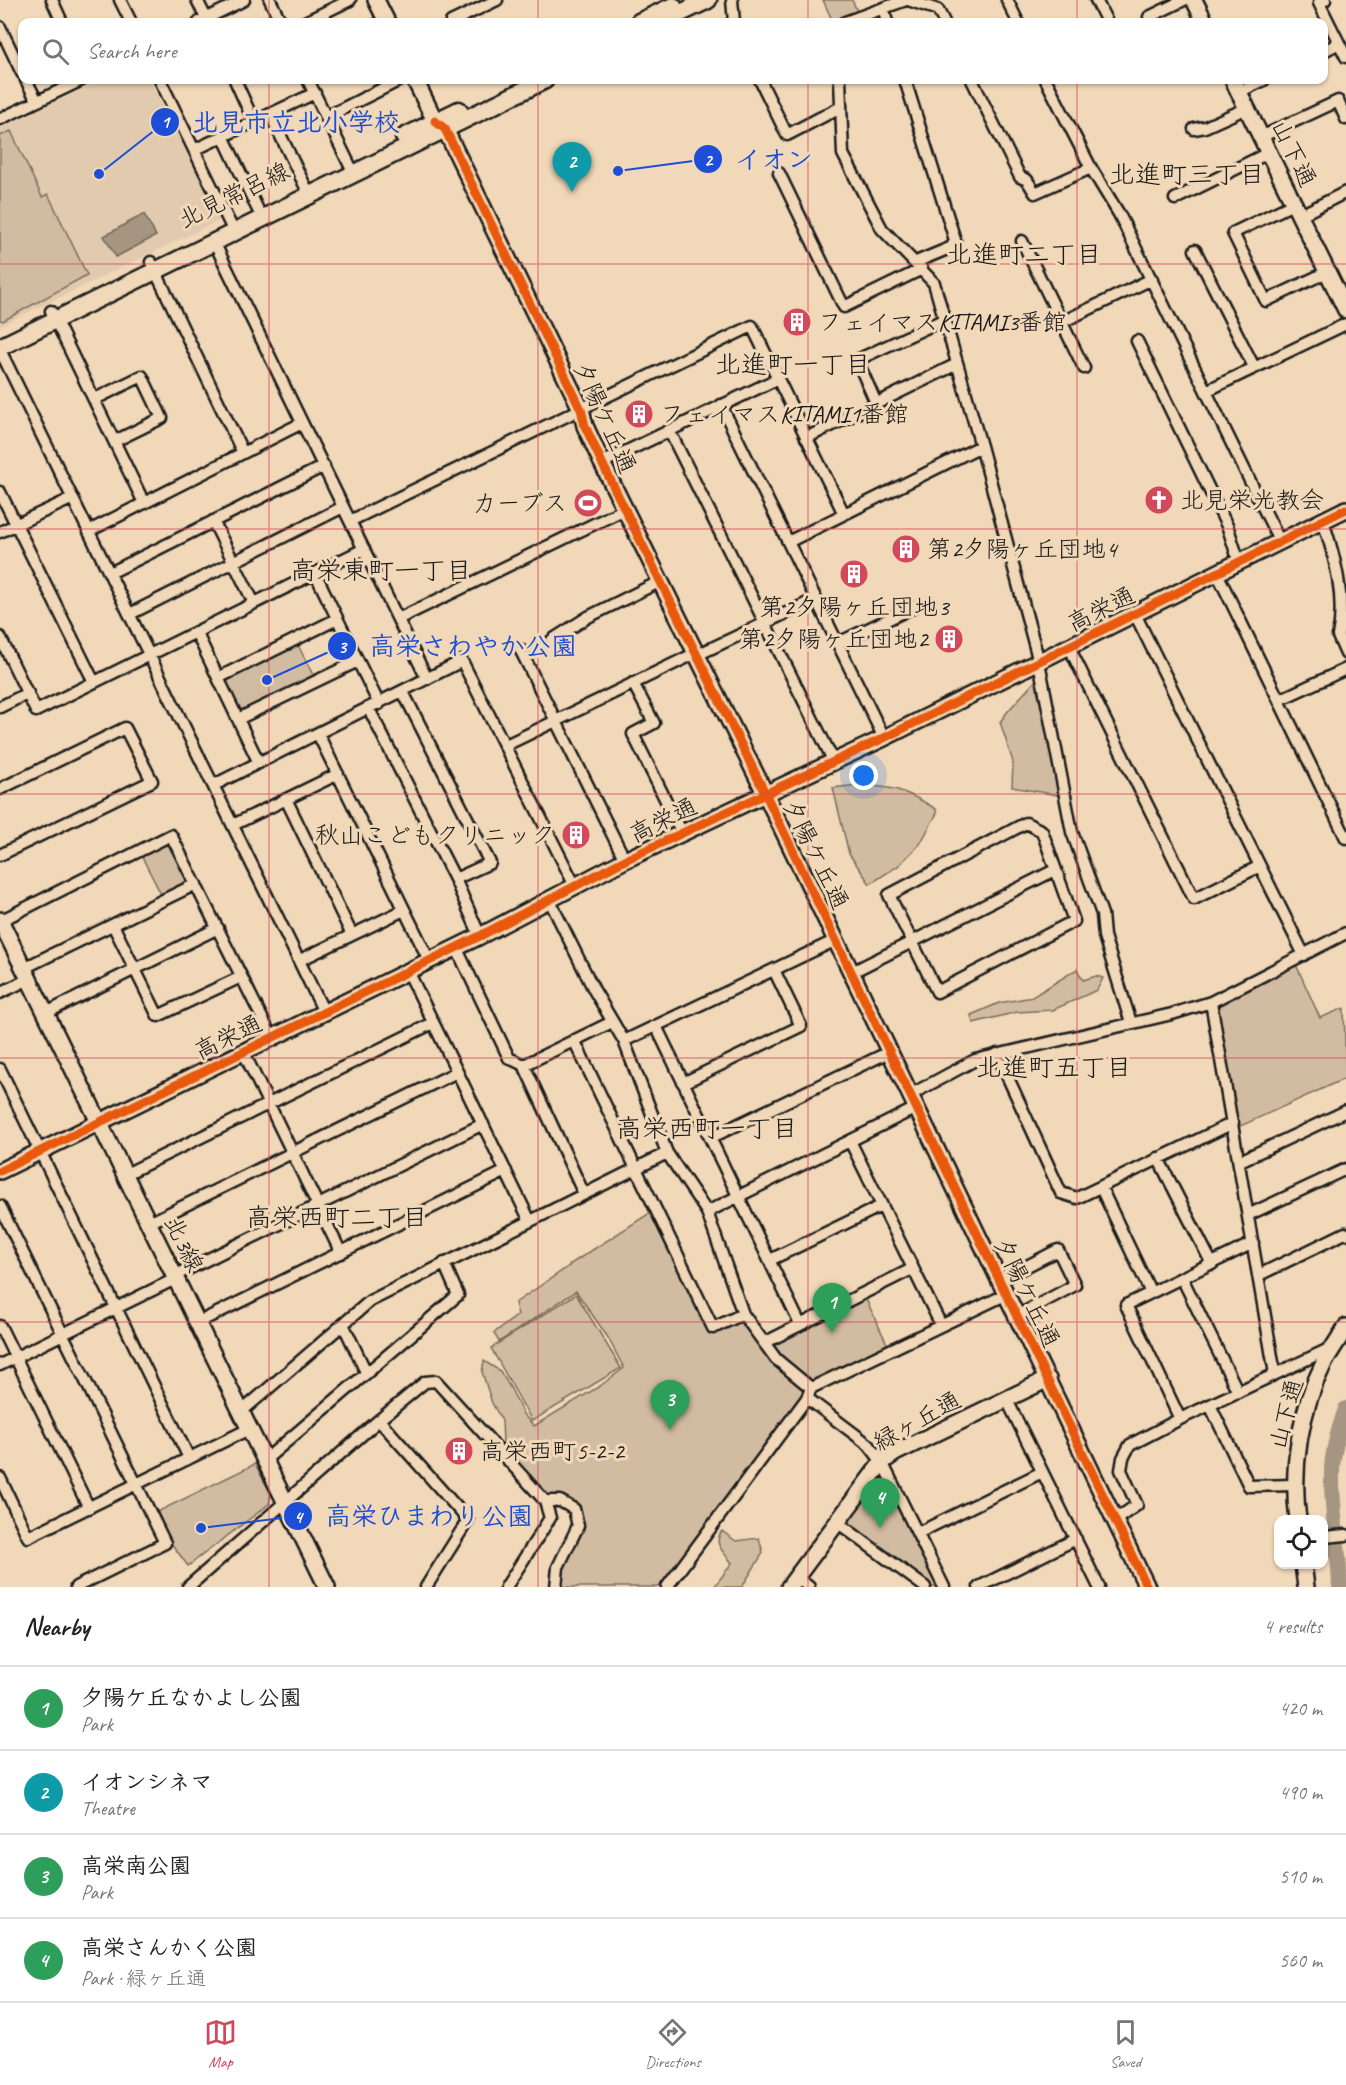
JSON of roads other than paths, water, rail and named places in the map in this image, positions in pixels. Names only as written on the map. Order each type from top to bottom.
[{"type":"main road","points":[[659,14],[685,0]]},
{"type":"main road","points":[[659,14],[708,0]]},
{"type":"main road","name":"北見常呂線","points":[[439,128],[515,84]]},
{"type":"main road","name":"北見常呂線","points":[[0,337],[53,316],[351,169],[536,84]]},
{"type":"main road","name":"北見常呂線","points":[[153,267],[214,242],[258,210],[307,191]]},
{"type":"main road","name":"北見常呂線","points":[[0,349],[53,316]]},
{"type":"street","points":[[52,0],[60,18]]},
{"type":"street","points":[[120,0],[129,18]]},
{"type":"street","points":[[197,0],[204,18]]},
{"type":"street","points":[[211,18],[244,0]]},
{"type":"street","points":[[270,0],[279,18]]},
{"type":"street","points":[[312,18],[350,0]]},
{"type":"street","points":[[376,0],[385,18]]},
{"type":"street","points":[[457,18],[477,4],[497,0]]},
{"type":"street","points":[[732,0],[734,18]]},
{"type":"street","points":[[856,18],[907,0],[938,10],[942,18]]},
{"type":"street","points":[[1007,0],[1016,18]]},
{"type":"street","points":[[1096,0],[1105,18]]},
{"type":"street","points":[[1150,18],[1184,0]]},
{"type":"street","points":[[1194,0],[1203,18]]},
{"type":"street","points":[[1325,0],[1319,3],[1326,18]]},
{"type":"street","points":[[883,8],[886,18]]},
{"type":"street","points":[[1328,21],[1346,57]]},
{"type":"street","points":[[0,27],[18,64]]},
{"type":"street","points":[[1328,48],[1339,43]]},
{"type":"street","points":[[28,84],[37,101]]},
{"type":"street","points":[[0,119],[73,84]]},
{"type":"street","points":[[161,84],[232,228]]},
{"type":"street","points":[[237,84],[254,122]]},
{"type":"street","points":[[310,84],[351,169]]},
{"type":"street","points":[[327,117],[392,84]]},
{"type":"street","name":"夕陽ケ丘通","points":[[417,84],[852,972],[1146,1587]]},
{"type":"street","points":[[762,84],[787,135],[841,107]]},
{"type":"street","points":[[840,84],[843,154],[882,229],[934,283],[1039,662],[1072,832],[1102,914],[1104,936],[1131,1023]]},
{"type":"street","points":[[779,173],[844,307],[952,247],[955,240],[906,84]]},
{"type":"street","points":[[975,84],[1020,177],[1027,180],[1035,193],[1091,168]]},
{"type":"street","points":[[1048,84],[1152,279],[1280,542]]},
{"type":"street","name":"山下通","points":[[1236,86],[1346,310]]},
{"type":"street","points":[[194,150],[315,93]]},
{"type":"street","points":[[1261,137],[1338,101],[1346,118]]},
{"type":"street","points":[[1194,129],[1205,127],[1247,108]]},
{"type":"street","points":[[270,114],[307,191]]},
{"type":"street","points":[[223,136],[258,210]]},
{"type":"street","points":[[1175,199],[1268,153]]},
{"type":"street","points":[[1328,272],[1266,301],[1233,233],[1346,192]]},
{"type":"street","points":[[214,242],[427,679]]},
{"type":"street","points":[[1023,242],[1084,368]]},
{"type":"street","points":[[1195,250],[1254,367]]},
{"type":"street","points":[[153,267],[243,453]]},
{"type":"street","points":[[1062,322],[1152,279]]},
{"type":"street","points":[[53,316],[144,502]]},
{"type":"street","points":[[876,403],[857,360],[945,319]]},
{"type":"street","points":[[1206,391],[1346,324]]},
{"type":"street","points":[[351,521],[752,326],[844,514]]},
{"type":"street","points":[[1137,340],[1228,528],[1239,562]]},
{"type":"street","points":[[0,349],[324,1012]]},
{"type":"street","points":[[806,438],[957,364]]},
{"type":"street","points":[[95,399],[142,376],[162,418],[115,441]]},
{"type":"street","points":[[602,463],[777,379]]},
{"type":"street","points":[[721,405],[884,738]]},
{"type":"street","points":[[89,531],[302,423]]},
{"type":"street","points":[[669,430],[834,762]]},
{"type":"street","points":[[788,542],[981,446]]},
{"type":"street","points":[[110,573],[324,466]]},
{"type":"street","points":[[0,492],[94,682]]},
{"type":"street","points":[[0,532],[73,498]]},
{"type":"street","points":[[130,614],[343,507]]},
{"type":"street","points":[[398,619],[626,509]]},
{"type":"street","name":"高栄通","points":[[0,1171],[480,936],[574,886],[884,738],[1346,509]]},
{"type":"street","points":[[213,520],[254,603]]},
{"type":"street","points":[[1323,521],[1343,570],[1344,625],[1338,636],[1346,654]]},
{"type":"street","points":[[0,637],[36,711],[364,549]]},
{"type":"street","points":[[315,573],[358,661],[374,706],[480,936]]},
{"type":"street","points":[[1217,573],[1346,838]]},
{"type":"street","points":[[552,640],[588,617],[661,582]]},
{"type":"street","points":[[506,745],[633,682],[816,599]]},
{"type":"street","points":[[838,643],[912,608]]},
{"type":"street","points":[[1135,614],[1304,955]]},
{"type":"street","points":[[218,678],[337,618]]},
{"type":"street","points":[[196,632],[259,763]]},
{"type":"street","points":[[1069,647],[1194,899],[1260,866]]},
{"type":"street","points":[[520,649],[625,861]]},
{"type":"street","points":[[238,719],[358,661]]},
{"type":"street","points":[[214,785],[462,661],[506,745],[574,886]]},
{"type":"street","points":[[1280,700],[1346,669]]},
{"type":"street","points":[[633,682],[654,723],[633,734],[682,833]]},
{"type":"street","points":[[403,692],[490,863],[455,879]]},
{"type":"street","points":[[0,706],[27,693]]},
{"type":"street","points":[[0,789],[125,728],[152,781],[0,855]]},
{"type":"street","points":[[318,734],[429,960]]},
{"type":"street","points":[[233,825],[338,774]]},
{"type":"street","points":[[286,799],[352,935]]},
{"type":"street","points":[[1026,823],[1042,831],[1074,921],[937,992],[912,943],[889,895],[1026,823]]},
{"type":"street","points":[[0,921],[171,835],[272,1038]]},
{"type":"street","points":[[852,972],[1055,870]]},
{"type":"street","points":[[0,993],[26,974],[113,925],[196,884]]},
{"type":"street","points":[[549,899],[594,990],[624,1041],[667,1153],[707,1212],[744,1314],[776,1359],[809,1393],[869,1445],[882,1462],[944,1587]]},
{"type":"street","points":[[300,960],[404,910]]},
{"type":"street","name":"北3線","points":[[0,921],[327,1587]]},
{"type":"street","points":[[113,925],[158,1016],[241,976]]},
{"type":"street","points":[[46,1013],[218,928]]},
{"type":"street","points":[[707,1212],[850,1141],[975,1060],[1172,1014],[1211,1002],[1345,936]]},
{"type":"street","points":[[624,1041],[836,940]]},
{"type":"street","points":[[456,947],[509,1058],[524,1065],[584,1194]]},
{"type":"street","points":[[408,970],[530,1221]]},
{"type":"street","points":[[683,1083],[801,1026],[774,970]]},
{"type":"street","points":[[1211,1002],[1275,1374]]},
{"type":"street","points":[[524,1065],[612,1022]]},
{"type":"street","points":[[124,1175],[433,1023]]},
{"type":"street","points":[[656,1026],[800,1324]]},
{"type":"street","points":[[574,1040],[713,1328],[744,1314]]},
{"type":"street","points":[[243,1051],[341,1253]]},
{"type":"street","points":[[710,1138],[890,1052]]},
{"type":"street","points":[[997,1054],[1061,1193],[1077,1198],[1233,1122]]},
{"type":"street","points":[[0,1069],[189,1458]]},
{"type":"street","points":[[149,1223],[457,1072]]},
{"type":"street","points":[[1240,1161],[1346,1111]]},
{"type":"street","points":[[0,1365],[483,1124]]},
{"type":"street","points":[[850,1141],[940,1325]]},
{"type":"street","points":[[241,1412],[370,1300],[667,1153]]},
{"type":"street","points":[[1158,1158],[1212,1264]]},
{"type":"street","points":[[1248,1215],[1346,1169]]},
{"type":"street","points":[[197,1323],[506,1171]]},
{"type":"street","points":[[1101,1188],[1151,1293]]},
{"type":"street","points":[[0,1206],[165,1543],[81,1586]]},
{"type":"street","points":[[770,1260],[881,1206]]},
{"type":"street","points":[[1259,1275],[1346,1233]]},
{"type":"street","points":[[1180,1419],[1126,1305],[1253,1243]]},
{"type":"street","points":[[667,1587],[809,1393],[940,1325],[1058,1250],[1075,1285],[1017,1316]]},
{"type":"street","points":[[265,1460],[458,1295],[444,1263]]},
{"type":"street","points":[[764,1342],[912,1269]]},
{"type":"street","points":[[1182,1278],[1238,1392]]},
{"type":"street","points":[[343,1324],[366,1372]]},
{"type":"street","points":[[0,1326],[89,1508]]},
{"type":"street","name":"山下通","points":[[1297,1515],[1294,1485],[1297,1453],[1308,1407],[1324,1363],[1346,1327]]},
{"type":"street","points":[[1115,1520],[1137,1505],[1121,1470],[1123,1458],[1131,1445],[1180,1419],[1334,1347]]},
{"type":"street","name":"緑ヶ丘通","points":[[792,1582],[882,1462],[895,1453],[1048,1379]]},
{"type":"street","points":[[188,1587],[379,1420],[425,1382],[436,1381],[545,1501],[550,1518],[506,1587]]},
{"type":"street","points":[[1006,1398],[1099,1587]]},
{"type":"street","points":[[1210,1405],[1249,1486],[1294,1485]]},
{"type":"street","points":[[379,1420],[468,1520],[426,1587]]},
{"type":"street","points":[[0,1478],[28,1537],[249,1429]]},
{"type":"street","points":[[918,1533],[1042,1472]]},
{"type":"street","points":[[545,1501],[560,1501],[574,1509],[578,1526],[558,1567],[556,1587]]},
{"type":"street","points":[[837,1522],[925,1587]]},
{"type":"street","points":[[1328,1537],[1346,1535]]},
{"type":"street","points":[[979,1587],[1076,1539]]},
{"type":"street","points":[[1304,1569],[1306,1587]]},
{"type":"street","points":[[792,1582],[809,1587]]},
{"type":"waterway","points":[[1340,1587],[1332,1464],[1338,1432],[1346,1409]]},
{"type":"place","name":"イオン","points":[[618,171]]},
{"type":"place","name":"北見市立北小学校","points":[[99,174]]},
{"type":"place","name":"イオンシネマ","points":[[572,192]]},
{"type":"place","name":"フェイマスKITAMI3番館","points":[[797,322]]},
{"type":"place","name":"フェイマスKITAMI1番館","points":[[639,414]]},
{"type":"place","name":"北見栄光教会","points":[[1159,500]]},
{"type":"place","name":"カーブス","points":[[588,503]]},
{"type":"place","name":"第2夕陽ヶ丘団地4","points":[[906,549]]},
{"type":"place","name":"第2夕陽ヶ丘団地3","points":[[854,574]]},
{"type":"place","name":"第2夕陽ヶ丘団地2","points":[[949,639]]},
{"type":"place","name":"高栄さわやか公園","points":[[267,680]]},
{"type":"place","name":"秋山こどもクリニック","points":[[576,835]]},
{"type":"place","name":"夕陽ケ丘なかよし公園","points":[[832,1333]]},
{"type":"place","name":"高栄南公園","points":[[670,1430]]},
{"type":"place","name":"高栄西町5-2-2","points":[[459,1451]]},
{"type":"place","name":"高栄ひまわり公園","points":[[201,1528]]},
{"type":"place","name":"高栄さんかく公園","points":[[880,1528]]},
{"type":"district","name":"北進町三丁目","points":[[1187,174]]},
{"type":"district","name":"北進町二丁目","points":[[1024,254]]},
{"type":"district","name":"北進町一丁目","points":[[793,364]]},
{"type":"district","name":"高栄東町一丁目","points":[[381,570]]},
{"type":"district","name":"北進町五丁目","points":[[1054,1067]]},
{"type":"district","name":"高栄西町一丁目","points":[[707,1128]]},
{"type":"district","name":"高栄西町二丁目","points":[[337,1217]]}]
